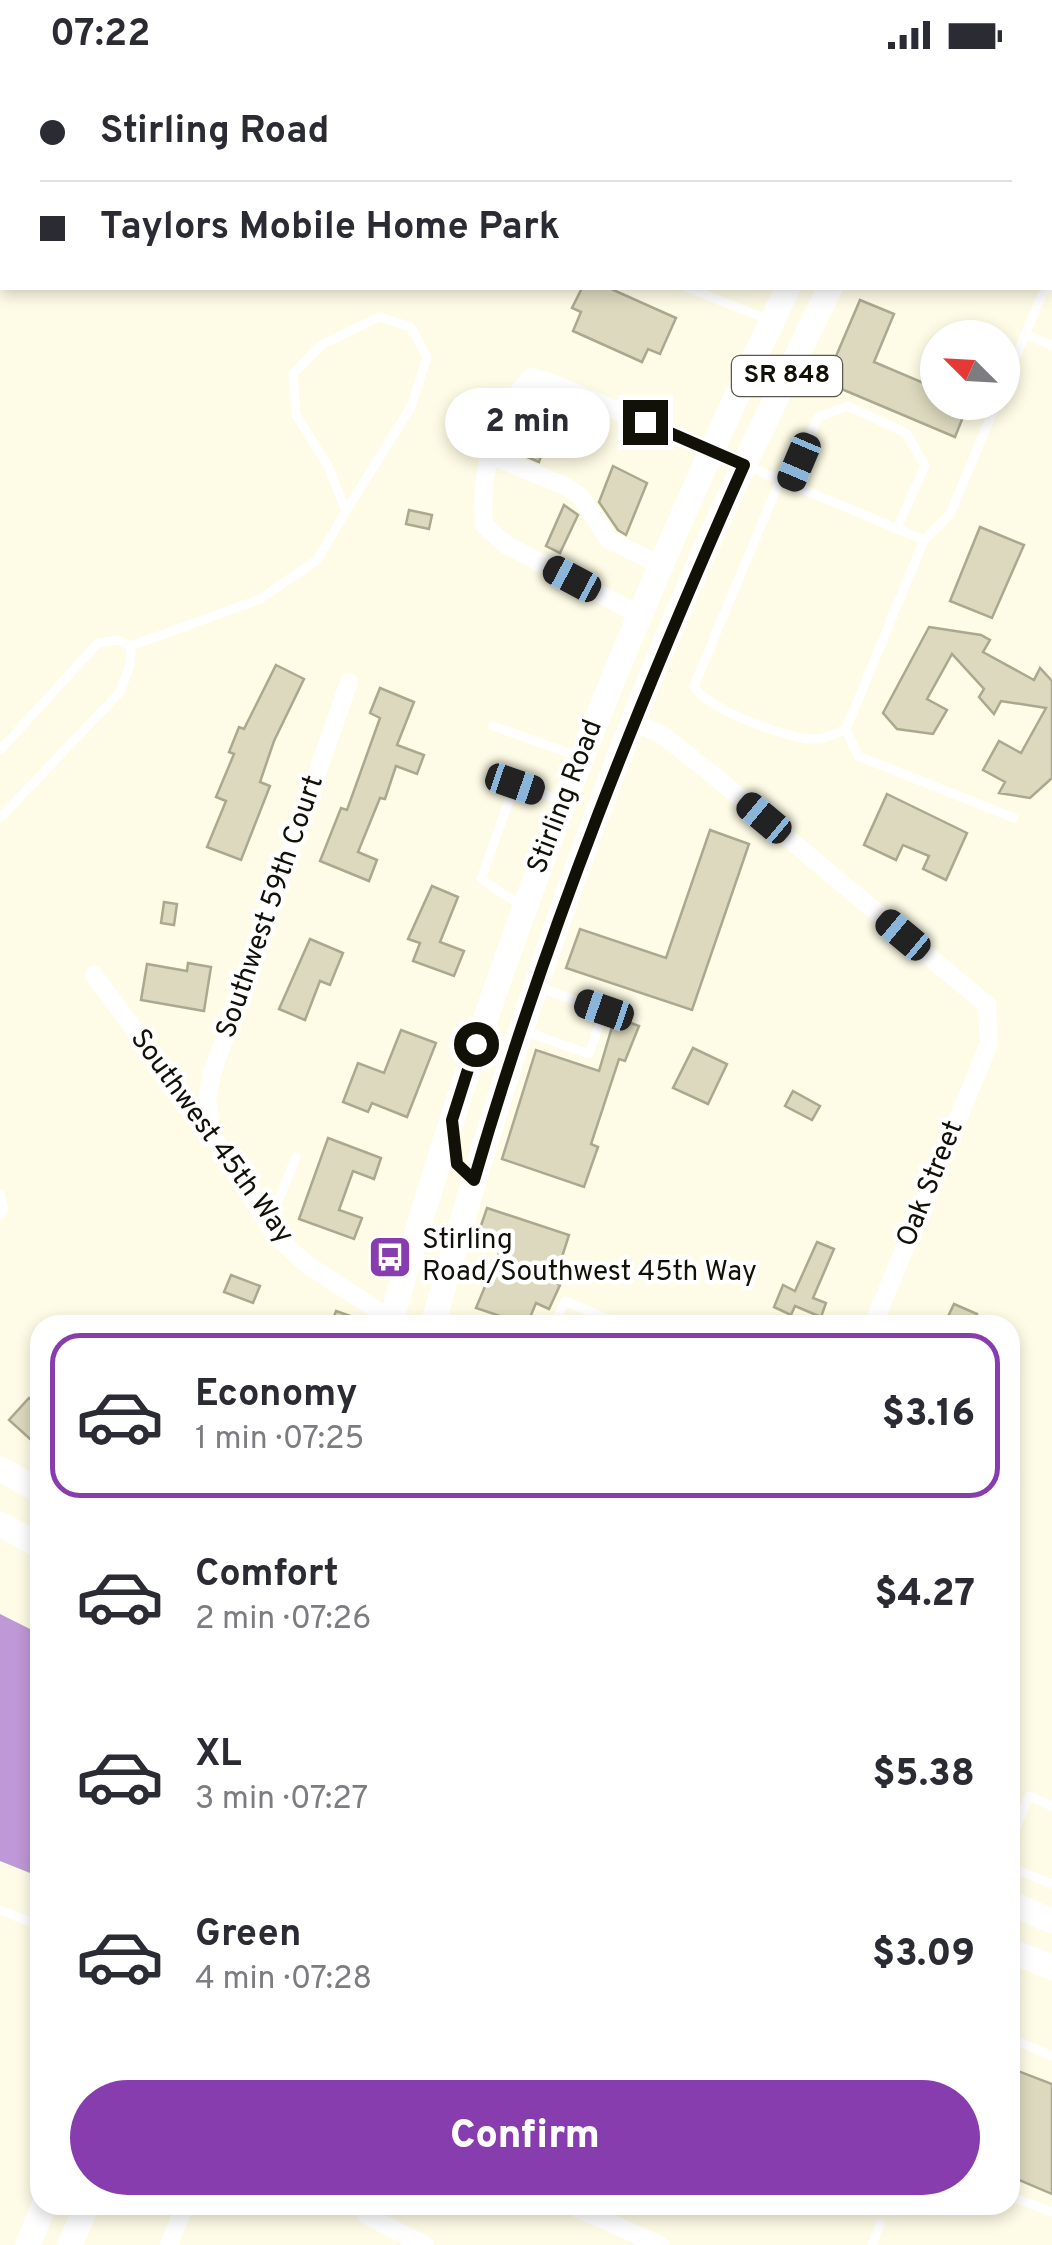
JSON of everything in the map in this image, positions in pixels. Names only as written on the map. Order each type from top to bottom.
[{"type":"main road","name":"Stirling Road","points":[[392,1315],[452,1120],[563,801],[638,614],[710,450],[787,290]]},
{"type":"main road","name":"Stirling Road","points":[[435,1315],[474,1180],[634,721],[744,465],[829,290]]},
{"type":"main road","points":[[452,1120],[457,1164],[474,1180]]},
{"type":"main road","points":[[0,1469],[30,1486]]},
{"type":"main road","points":[[0,1524],[30,1540]]},
{"type":"main road","points":[[1020,1907],[1052,1920]]},
{"type":"main road","points":[[1020,1954],[1052,1967]]},
{"type":"main road","points":[[28,2245],[40,2215]]},
{"type":"main road","points":[[70,2245],[83,2215]]},
{"type":"street","points":[[638,614],[505,544],[484,525],[481,489],[504,414],[532,377],[744,465]]},
{"type":"street","points":[[490,455],[565,486],[580,496],[610,540],[660,565]]},
{"type":"street","name":"Southwest 59th Court","points":[[212,1135],[207,1100],[212,1074],[349,682]]},
{"type":"street","name":"Oak Street","points":[[634,721],[665,736],[987,1005],[990,1044],[877,1315]]},
{"type":"street","name":"Southwest 45th Way","points":[[94,975],[212,1135],[268,1225],[306,1264],[380,1315]]},
{"type":"street","points":[[175,2243],[183,2215]]},
{"type":"street","points":[[366,2215],[380,2226],[425,2245]]},
{"type":"street","points":[[592,2215],[660,2245]]},
{"type":"lane","points":[[693,290],[772,321]]},
{"type":"lane","points":[[1020,346],[1044,290]]},
{"type":"lane","points":[[0,750],[98,643],[117,640],[131,646],[260,600],[317,560],[411,407],[428,356],[411,327],[380,316],[321,345],[294,374],[296,415],[328,466],[346,511]]},
{"type":"lane","points":[[1025,334],[1052,346]]},
{"type":"lane","points":[[897,528],[925,466],[906,433],[848,406],[818,417],[732,593],[694,686],[700,698],[796,738],[820,740],[846,729],[924,540],[950,514],[989,420]]},
{"type":"lane","points":[[744,465],[924,540]]},
{"type":"lane","points":[[0,818],[120,692],[130,665],[131,646]]},
{"type":"lane","points":[[493,726],[580,757]]},
{"type":"lane","points":[[846,729],[858,756],[1014,818]]},
{"type":"lane","points":[[525,908],[481,879],[492,847],[515,784],[563,801]]},
{"type":"lane","points":[[524,1031],[590,1054],[604,1010],[539,987]]},
{"type":"lane","points":[[268,1225],[296,1156]]},
{"type":"lane","points":[[0,1192],[4,1209],[0,1215]]},
{"type":"lane","points":[[558,1315],[564,1301],[597,1315]]},
{"type":"lane","points":[[1020,1818],[1029,1796],[1052,1806]]},
{"type":"lane","points":[[1020,1871],[1052,1884]]},
{"type":"lane","points":[[0,1910],[30,1922]]},
{"type":"lane","points":[[1020,2042],[1052,2056]]},
{"type":"lane","points":[[1020,2200],[1052,2212]]},
{"type":"lane","points":[[872,2245],[880,2224]]},
{"type":"shaded area","points":[[0,1614],[30,1629],[30,1873],[0,1861]]},
{"type":"building","points":[[581,290],[613,290],[676,318],[660,354],[648,349],[642,362],[573,331],[581,312],[572,308]]},
{"type":"building","points":[[860,300],[894,314],[874,362],[920,381],[920,420],[962,420],[955,437],[825,382]]},
{"type":"building","points":[[531,439],[545,444],[539,462],[525,456]]},
{"type":"building","points":[[613,466],[647,483],[626,535],[618,530],[599,502]]},
{"type":"building","points":[[564,505],[578,515],[560,553],[546,546]]},
{"type":"building","points":[[409,510],[432,515],[429,529],[406,524]]},
{"type":"building","points":[[980,527],[1024,545],[992,618],[950,601]]},
{"type":"building","points":[[929,627],[981,635],[990,640],[983,652],[1034,680],[1040,668],[1052,681],[1052,778],[1030,798],[999,793],[1005,782],[983,770],[999,741],[1021,753],[1046,708],[1001,701],[994,714],[979,697],[984,689],[952,654],[927,699],[947,710],[933,734],[897,729],[883,713]]},
{"type":"building","points":[[276,665],[304,679],[274,741],[260,782],[270,786],[241,860],[207,847],[226,801],[216,797],[234,754],[229,752],[239,727],[244,729]]},
{"type":"building","points":[[380,688],[414,702],[397,745],[424,755],[417,774],[396,766],[385,799],[380,798],[358,852],[377,860],[369,881],[320,861],[341,808],[347,810],[380,718],[370,713]]},
{"type":"building","points":[[887,794],[967,833],[946,880],[923,869],[929,856],[903,845],[896,860],[864,845]]},
{"type":"building","points":[[710,830],[749,844],[692,1010],[566,968],[580,929],[666,958]]},
{"type":"building","points":[[432,886],[458,897],[440,942],[464,951],[454,976],[413,961],[420,943],[408,939]]},
{"type":"building","points":[[164,902],[177,904],[174,925],[161,923]]},
{"type":"building","points":[[310,939],[343,953],[330,985],[320,981],[305,1020],[279,1009]]},
{"type":"building","points":[[188,963],[211,967],[204,1011],[141,1000],[147,964],[187,971]]},
{"type":"building","points":[[615,1017],[639,1026],[625,1061],[619,1059],[591,1144],[598,1147],[584,1187],[502,1159],[536,1050],[599,1071]]},
{"type":"building","points":[[401,1030],[436,1043],[407,1117],[372,1103],[368,1112],[343,1102],[358,1063],[384,1073]]},
{"type":"building","points":[[693,1048],[727,1064],[708,1104],[673,1088]]},
{"type":"building","points":[[793,1091],[820,1106],[812,1120],[785,1106]]},
{"type":"building","points":[[328,1138],[381,1158],[374,1179],[353,1171],[339,1210],[362,1218],[354,1239],[299,1219]]},
{"type":"building","points":[[487,1208],[569,1235],[554,1282],[560,1285],[549,1309],[536,1303],[531,1315],[497,1315],[476,1308],[501,1248],[476,1240]]},
{"type":"building","points":[[817,1242],[834,1249],[813,1298],[826,1303],[822,1315],[795,1306],[791,1315],[774,1307],[783,1285],[795,1291]]},
{"type":"building","points":[[231,1275],[260,1286],[253,1303],[224,1292]]},
{"type":"building","points":[[954,1304],[977,1314],[977,1315],[949,1315]]},
{"type":"building","points":[[29,1398],[30,1399],[30,1439],[9,1420]]},
{"type":"building","points":[[1020,2072],[1052,2084],[1052,2194],[1020,2180]]},
{"type":"place","name":"Stirling Road/Southwest 45th Way","points":[[390,1257]]},
{"type":"route","points":[[476,1044],[452,1120],[457,1164],[474,1180],[590,837],[676,616],[744,465],[645,422]]}]
